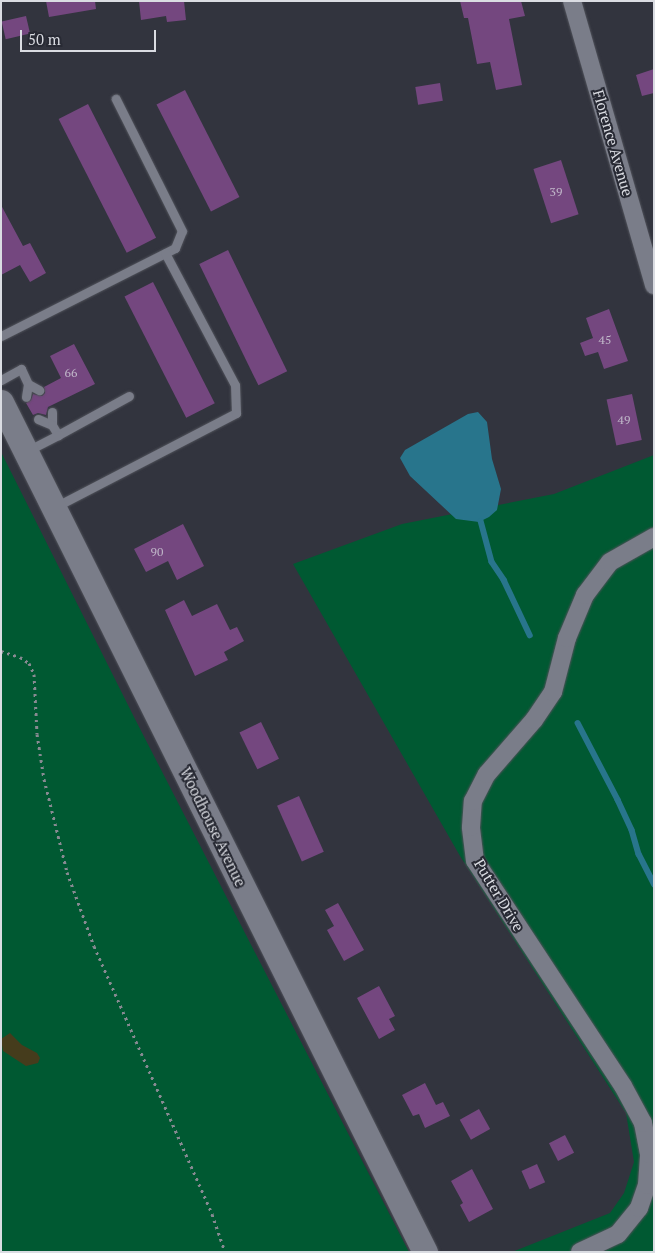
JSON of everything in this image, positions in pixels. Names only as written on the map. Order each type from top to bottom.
[{"type":"main road","name":"Woodhouse Avenue","points":[[1,402],[425,1252]]},
{"type":"street","name":"Florence Avenue","points":[[572,1],[654,285]]},
{"type":"street","name":"Putter Drive","points":[[580,1252],[618,1234],[638,1208],[647,1185],[649,1154],[642,1123],[623,1086],[476,861],[471,827],[473,801],[487,774],[534,720],[552,692],[567,638],[585,595],[610,562],[654,537]]},
{"type":"lane","points":[[1,336],[175,248],[182,231],[116,99]]},
{"type":"lane","points":[[55,507],[236,413],[235,386],[165,253]]},
{"type":"lane","points":[[1,380],[21,369],[28,384],[26,397]]},
{"type":"lane","points":[[28,384],[39,390]]},
{"type":"lane","points":[[27,451],[129,396]]},
{"type":"lane","points":[[52,412],[52,425]]},
{"type":"lane","points":[[38,419],[52,425],[58,434]]},
{"type":"path","points":[[1,651],[20,656],[29,664],[34,674],[37,734],[44,779],[67,872],[94,946],[212,1214],[225,1252]]},
{"type":"green space","points":[[1,452],[136,721],[409,1252],[1,1252]]},
{"type":"green space","points":[[654,455],[654,1252],[512,1252],[610,1213],[624,1193],[634,1162],[626,1113],[460,856],[293,564],[402,524],[554,494]]},
{"type":"sand","points":[[10,1033],[22,1045],[37,1053],[40,1058],[38,1063],[26,1066],[3,1051],[1,1039]]},
{"type":"water","points":[[478,412],[487,422],[492,459],[501,489],[497,510],[479,522],[456,519],[410,476],[400,458],[405,450],[468,414]]},
{"type":"building","points":[[46,1],[95,1],[96,9],[49,17]]},
{"type":"building","points":[[139,1],[184,1],[186,20],[167,22],[166,16],[141,20]]},
{"type":"building","points":[[460,1],[521,1],[525,16],[509,19],[522,85],[496,90],[490,62],[477,64],[468,18],[464,18]]},
{"type":"building","points":[[26,16],[30,34],[6,39],[2,22]]},
{"type":"building","points":[[654,69],[654,93],[642,96],[636,75]]},
{"type":"building","points":[[440,83],[443,101],[418,105],[415,87]]},
{"type":"building","points":[[185,90],[239,197],[211,211],[156,105]]},
{"type":"building","points":[[88,104],[156,238],[127,253],[59,119]]},
{"type":"building","points":[[561,160],[579,214],[551,223],[533,169]]},
{"type":"building","points":[[1,205],[23,246],[30,243],[46,273],[30,282],[20,265],[1,275]]},
{"type":"building","points":[[228,250],[287,371],[258,385],[199,264]]},
{"type":"building","points":[[153,282],[215,403],[186,418],[124,297]]},
{"type":"building","points":[[609,309],[628,361],[604,369],[598,352],[585,356],[580,343],[593,338],[586,318]]},
{"type":"building","points":[[74,344],[95,384],[48,407],[46,415],[38,413],[33,415],[26,403],[31,400],[33,394],[42,396],[45,393],[44,387],[61,378],[50,356]]},
{"type":"building","points":[[632,394],[642,440],[616,445],[607,399]]},
{"type":"building","points":[[183,524],[204,566],[177,580],[168,561],[146,572],[134,549]]},
{"type":"building","points":[[184,600],[192,616],[217,604],[230,630],[237,627],[244,641],[224,652],[228,660],[195,676],[165,610]]},
{"type":"building","points":[[261,722],[279,759],[257,769],[239,733]]},
{"type":"building","points":[[299,796],[324,852],[302,861],[277,806]]},
{"type":"building","points":[[338,903],[364,950],[344,961],[327,930],[334,926],[325,910]]},
{"type":"building","points":[[379,986],[395,1016],[389,1019],[395,1030],[379,1039],[357,998]]},
{"type":"building","points":[[425,1083],[436,1105],[443,1102],[450,1116],[425,1128],[419,1114],[413,1116],[402,1095]]},
{"type":"building","points":[[479,1109],[490,1129],[471,1140],[460,1120]]},
{"type":"building","points":[[565,1135],[574,1153],[558,1161],[549,1143]]},
{"type":"building","points":[[537,1164],[545,1182],[530,1189],[521,1171]]},
{"type":"building","points":[[472,1169],[493,1209],[469,1222],[460,1205],[463,1203],[451,1181]]},
{"type":"waterway","points":[[481,521],[492,562],[504,580],[530,635]]},
{"type":"waterway","points":[[578,723],[618,800],[632,830],[639,854],[654,884]]}]
